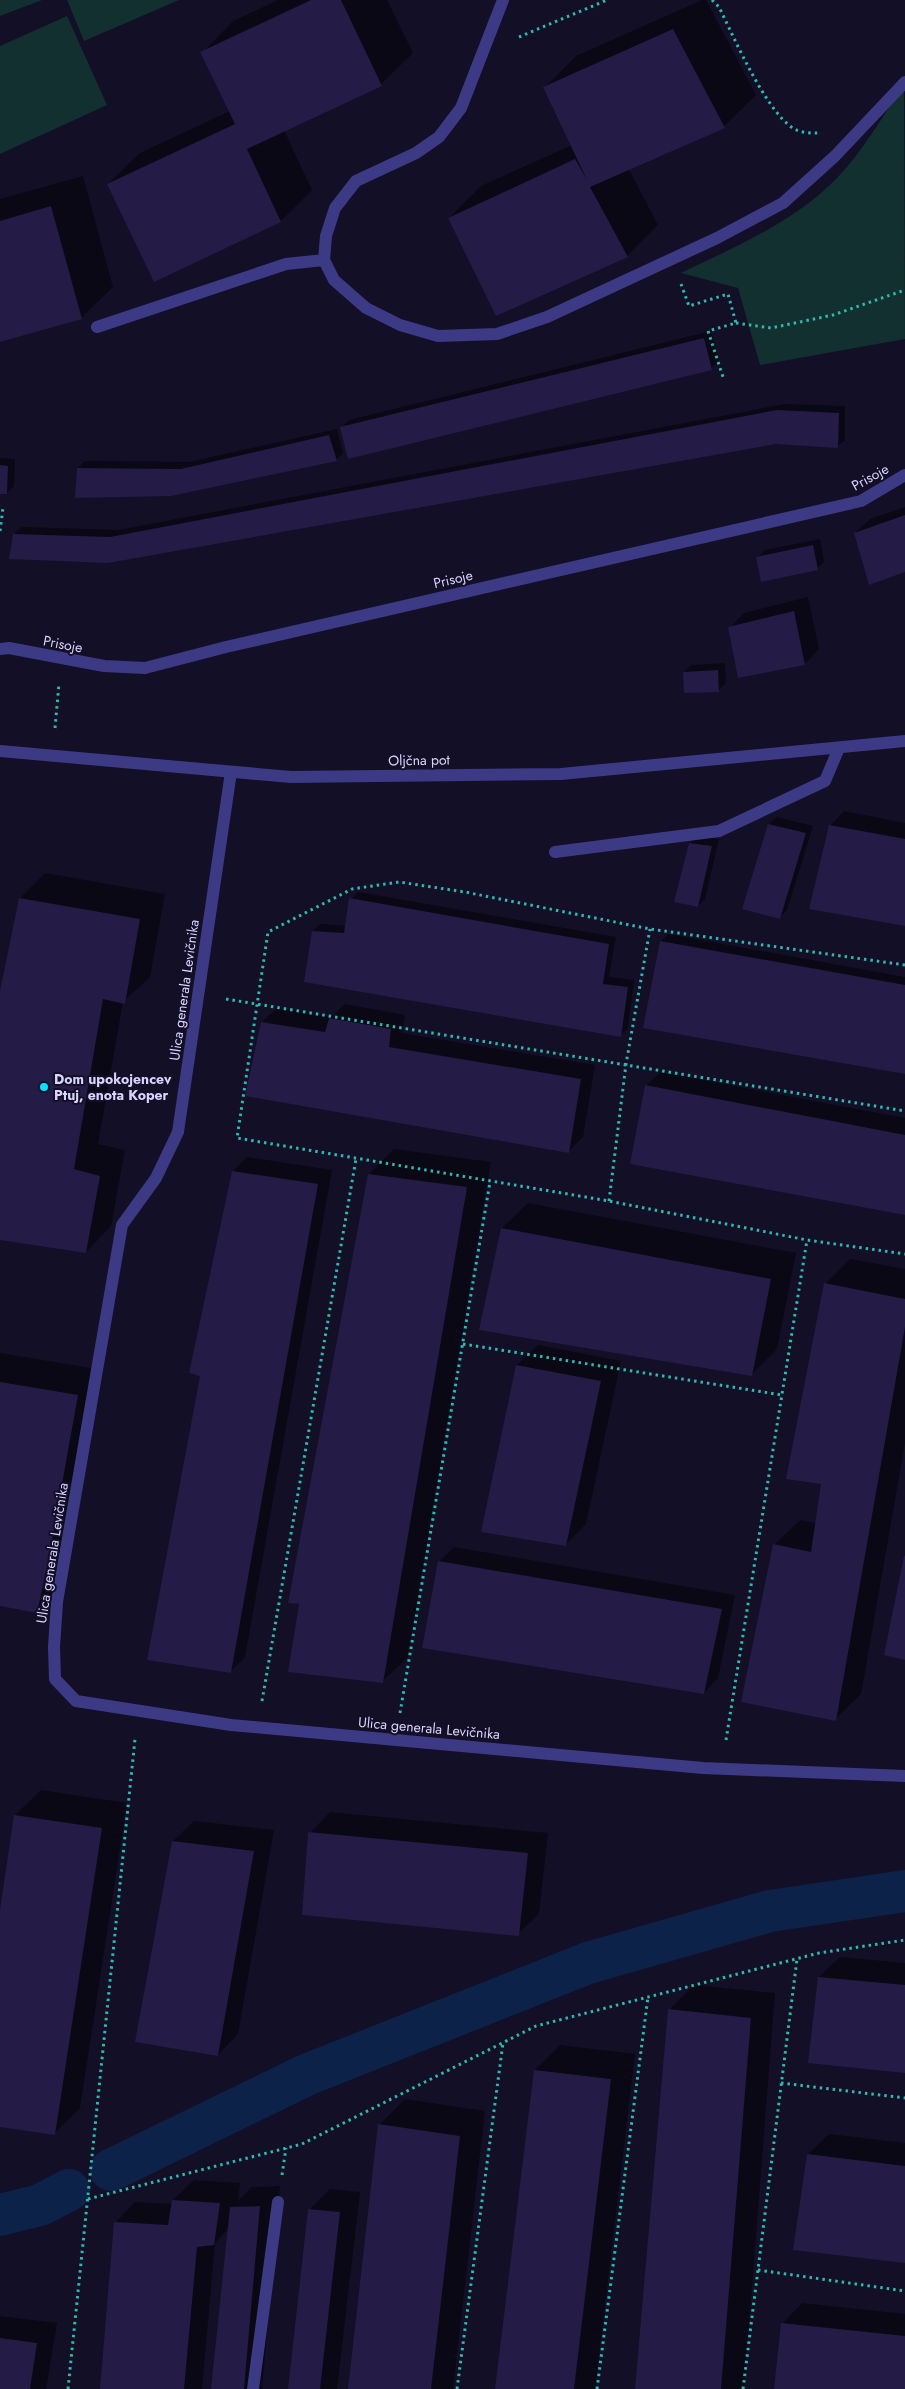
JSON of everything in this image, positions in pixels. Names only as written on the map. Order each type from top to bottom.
[{"type":"street","points":[[503,0],[461,108],[439,137],[416,153],[356,181],[335,208],[326,236],[324,260],[334,280],[366,308],[400,325],[438,336],[497,334],[547,317],[717,238],[782,203],[835,156],[905,82]]},
{"type":"street","points":[[97,327],[286,264],[324,260]]},
{"type":"street","name":"Prisoje","points":[[0,649],[9,648],[104,666],[145,668],[245,642],[861,501],[905,474]]},
{"type":"street","name":"Oljčna pot","points":[[0,751],[291,777],[560,774],[905,741]]},
{"type":"street","points":[[555,852],[719,830],[825,781],[839,748]]},
{"type":"street","name":"Ulica generala Levičnika","points":[[231,772],[178,1132],[156,1178],[122,1225],[57,1602],[54,1647],[55,1679],[76,1701],[258,1728],[721,1768],[905,1776]]},
{"type":"street","points":[[252,2389],[278,2202]]},
{"type":"path","points":[[484,52],[607,0]]},
{"type":"path","points":[[712,0],[719,7],[755,82],[786,123],[798,131],[814,133],[862,128]]},
{"type":"path","points":[[672,258],[689,306],[728,294],[736,323]]},
{"type":"path","points":[[724,380],[708,331],[736,323],[771,328],[832,315],[905,290]]},
{"type":"path","points":[[0,531],[3,508]]},
{"type":"path","points":[[56,721],[59,687]]},
{"type":"path","points":[[905,966],[650,929],[465,892],[400,882],[352,889],[268,932],[259,1004],[237,1138],[609,1201],[807,1240],[905,1254]]},
{"type":"path","points":[[609,1201],[626,1064],[650,929]]},
{"type":"path","points":[[198,995],[905,1111]]},
{"type":"path","points":[[258,1728],[356,1159]]},
{"type":"path","points":[[396,1740],[490,1182]]},
{"type":"path","points":[[721,1768],[807,1240]]},
{"type":"path","points":[[463,1344],[782,1395]]},
{"type":"path","points":[[68,2389],[138,1711]]},
{"type":"path","points":[[88,2199],[302,2144],[536,2026],[797,1958],[905,1940]]},
{"type":"path","points":[[743,2389],[797,1958]]},
{"type":"path","points":[[597,2389],[648,1997]]},
{"type":"path","points":[[457,2389],[503,2043]]},
{"type":"path","points":[[781,2083],[905,2098]]},
{"type":"path","points":[[758,2270],[905,2291]]},
{"type":"green space","points":[[0,0],[42,0],[0,16]]},
{"type":"green space","points":[[67,0],[179,0],[84,41]]},
{"type":"green space","points":[[67,16],[107,105],[0,154],[0,46]]},
{"type":"green space","points":[[904,86],[905,339],[760,365],[738,288],[681,273],[770,229],[811,201],[847,167]]},
{"type":"building","points":[[311,0],[341,0],[382,86],[247,149],[281,222],[154,282],[107,184],[235,124],[200,52]]},
{"type":"building","points":[[673,29],[725,128],[590,187],[628,257],[496,316],[448,218],[575,159],[587,180],[543,87]]},
{"type":"building","points":[[51,206],[82,319],[0,342],[0,221]]},
{"type":"building","points":[[704,338],[712,370],[348,459],[340,427]]},
{"type":"building","points":[[777,410],[839,413],[838,448],[776,444],[108,563],[9,559],[13,534],[110,537]]},
{"type":"building","points":[[329,435],[337,461],[171,496],[75,498],[77,468],[181,469]]},
{"type":"building","points":[[0,465],[8,466],[7,494],[0,494]]},
{"type":"building","points":[[905,515],[905,572],[869,585],[854,533]]},
{"type":"building","points":[[813,545],[818,570],[761,582],[756,557]]},
{"type":"building","points":[[794,611],[805,665],[738,678],[728,627]]},
{"type":"building","points":[[718,670],[719,692],[684,693],[683,672]]},
{"type":"building","points":[[768,824],[806,833],[780,919],[742,909]]},
{"type":"building","points":[[829,825],[905,839],[905,926],[809,909]]},
{"type":"building","points":[[689,843],[712,846],[698,907],[674,902]]},
{"type":"building","name":"Dom upokojencev Ptuj, enota Koper","points":[[19,898],[140,919],[125,1004],[103,999],[74,1169],[100,1176],[86,1253],[0,1240],[0,991]]},
{"type":"building","points":[[349,898],[609,944],[603,984],[628,987],[621,1037],[304,982],[312,931],[344,933]]},
{"type":"building","points":[[660,941],[905,985],[905,1074],[643,1028]]},
{"type":"building","points":[[329,1018],[391,1029],[389,1047],[581,1079],[569,1153],[245,1096],[261,1022],[325,1032]]},
{"type":"building","points":[[645,1085],[905,1135],[905,1215],[630,1164]]},
{"type":"building","points":[[232,1171],[318,1184],[231,1673],[147,1660],[200,1376],[189,1373]]},
{"type":"building","points":[[368,1174],[467,1187],[383,1683],[288,1672],[299,1604],[288,1603]]},
{"type":"building","points":[[501,1228],[771,1279],[752,1376],[479,1330]]},
{"type":"building","points":[[824,1283],[905,1299],[905,1327],[836,1721],[741,1702],[773,1544],[811,1552],[821,1484],[786,1479]]},
{"type":"building","points":[[516,1365],[601,1381],[566,1546],[481,1532]]},
{"type":"building","points":[[0,1382],[78,1395],[37,1613],[0,1606]]},
{"type":"building","points":[[905,1556],[905,1660],[884,1655]]},
{"type":"building","points":[[438,1561],[722,1609],[704,1694],[422,1648]]},
{"type":"building","points":[[14,1815],[102,1828],[55,2135],[0,2127],[0,1910]]},
{"type":"building","points":[[308,1832],[528,1853],[519,1936],[302,1915]]},
{"type":"building","points":[[172,1841],[254,1851],[218,2056],[135,2042]]},
{"type":"building","points":[[818,1977],[905,1985],[905,2073],[808,2063]]},
{"type":"building","points":[[668,2009],[751,2018],[721,2389],[635,2389]]},
{"type":"building","points":[[534,2070],[611,2079],[574,2389],[495,2389]]},
{"type":"building","points":[[378,2124],[460,2136],[431,2389],[348,2389]]},
{"type":"building","points":[[807,2154],[905,2166],[905,2263],[793,2250]]},
{"type":"building","points":[[172,2200],[220,2203],[214,2245],[197,2247],[184,2389],[100,2389],[114,2222],[168,2225]]},
{"type":"building","points":[[260,2206],[244,2389],[211,2389],[230,2207]]},
{"type":"building","points":[[308,2209],[340,2212],[320,2389],[288,2389]]},
{"type":"building","points":[[781,2323],[905,2336],[905,2389],[774,2389]]},
{"type":"building","points":[[0,2338],[37,2343],[30,2389],[0,2389]]},
{"type":"waterway","points":[[111,2170],[306,2075],[588,1963],[770,1911],[905,1891]]},
{"type":"waterway","points":[[0,2215],[40,2205],[69,2190]]},
{"type":"place","name":"Dom upokojencev Ptuj, enota Koper","points":[[44,1087]]}]
